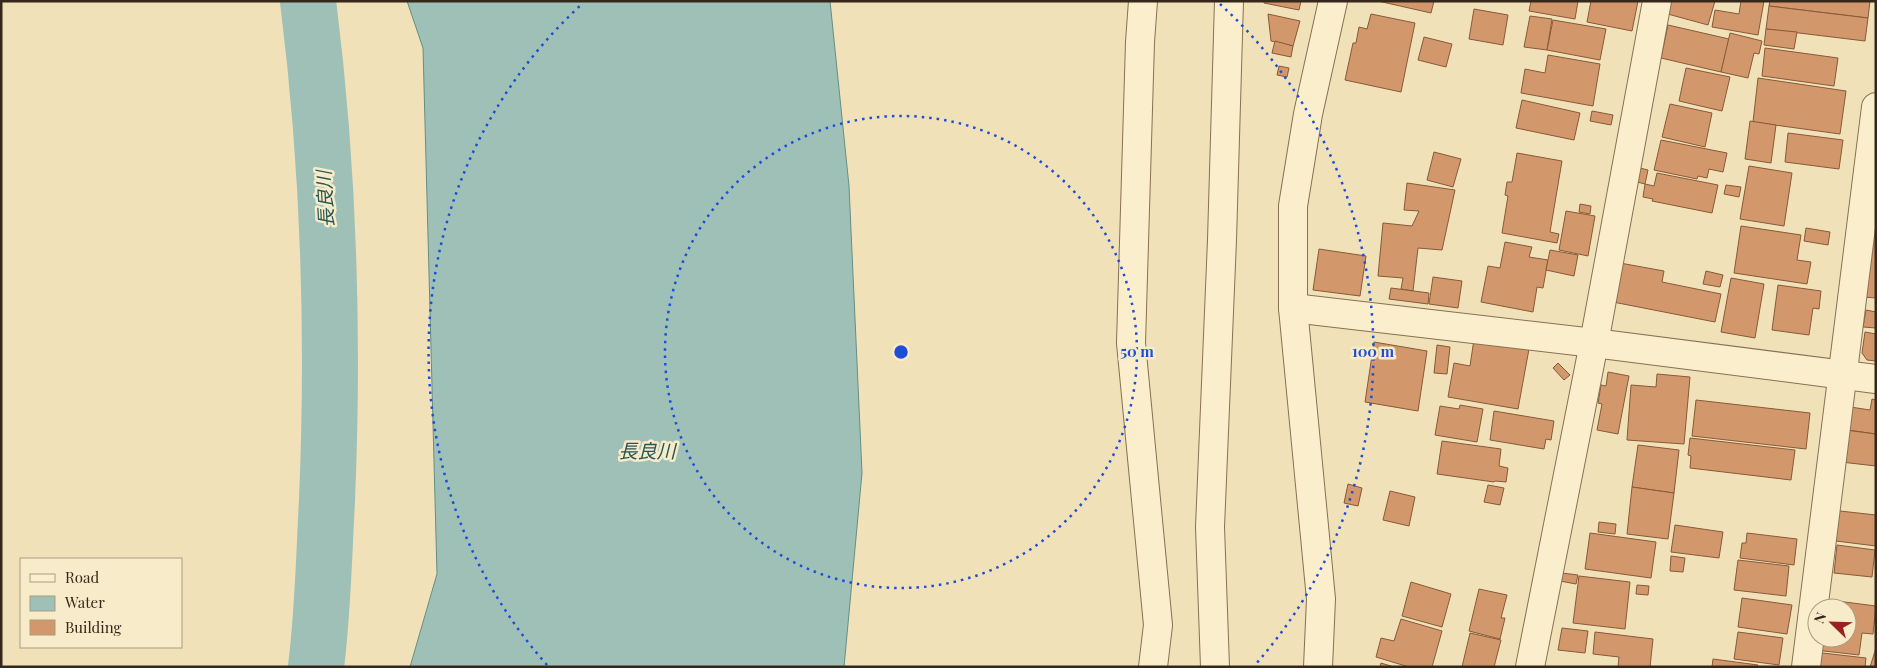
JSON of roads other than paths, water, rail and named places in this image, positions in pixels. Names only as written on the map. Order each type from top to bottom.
[{"type":"street","points":[[1143,1],[1140,42],[1131,343],[1158,625],[1153,667]]},
{"type":"street","points":[[1216,667],[1210,527],[1222,240],[1229,1]]},
{"type":"street","points":[[1318,667],[1321,599],[1293,308],[1293,206],[1308,114],[1332,1]]},
{"type":"street","points":[[1530,667],[1594,343],[1656,1]]},
{"type":"street","points":[[1806,667],[1876,106]]},
{"type":"street","points":[[1293,308],[1594,343],[1876,379]]},
{"type":"water","name":"長良川","points":[[407,1],[830,1],[849,186],[862,473],[844,667],[410,667],[437,574],[423,48]]},
{"type":"waterway","name":"長良川","points":[[308,1],[321,126],[330,313],[327,500],[322,604],[316,667]]}]
